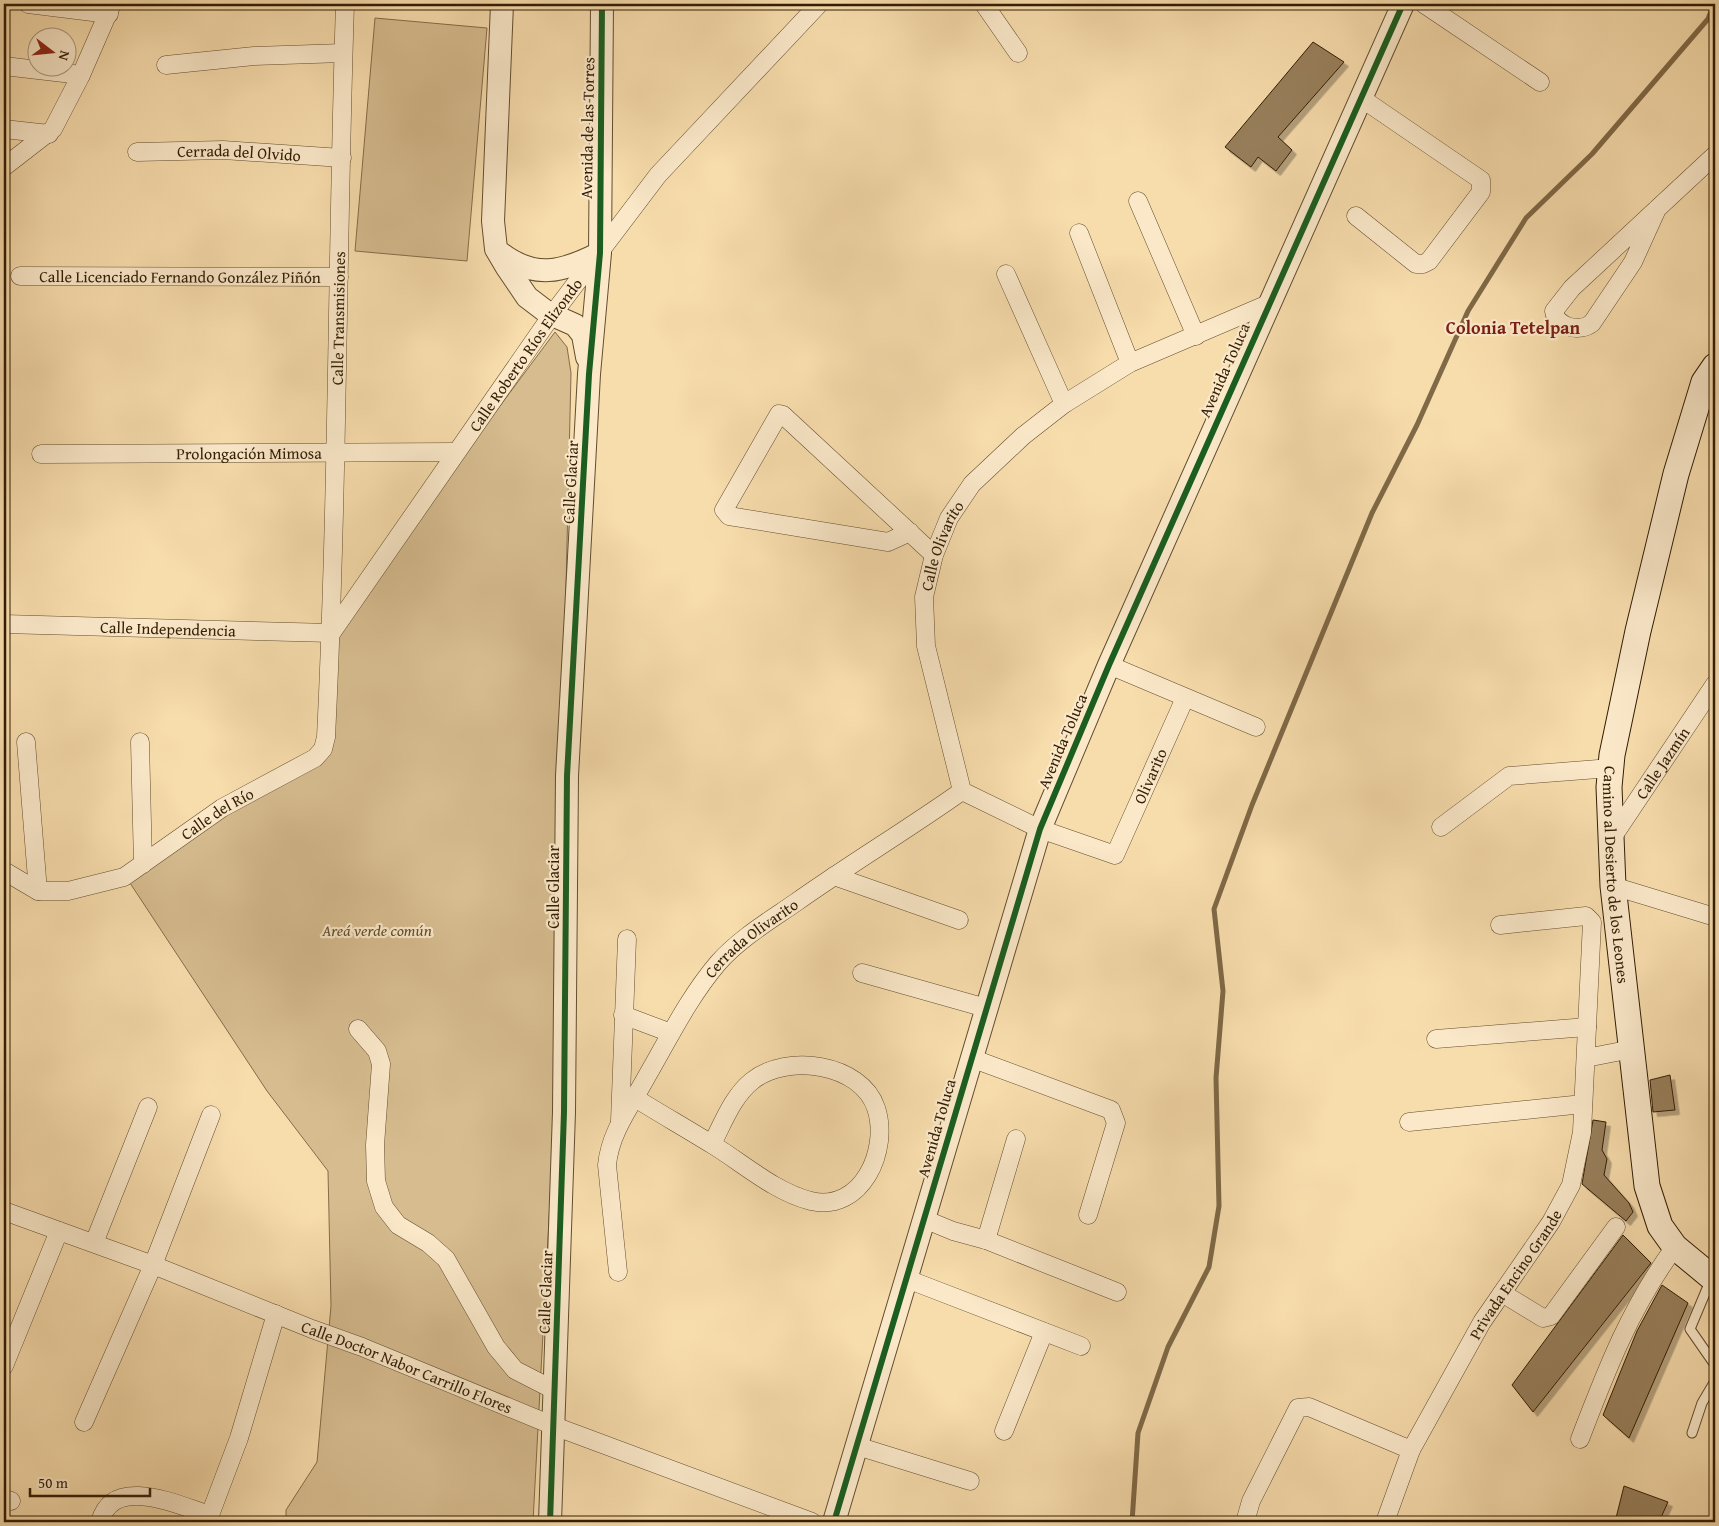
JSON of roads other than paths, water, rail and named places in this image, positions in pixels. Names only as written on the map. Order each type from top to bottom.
[{"type":"main road","name":"Camino al Desierto de los Leones","points":[[1713,1280],[1675,1247],[1660,1226],[1648,1186],[1612,886],[1608,787],[1638,631],[1676,474],[1704,382],[1715,366]]},
{"type":"street","points":[[4,167],[53,129],[81,75],[110,9],[28,4]]},
{"type":"street","name":"Calle Transmisiones","points":[[331,633],[337,452],[345,4]]},
{"type":"street","points":[[502,4],[493,221],[496,249],[527,297],[552,315]]},
{"type":"street","name":"Avenida de las Torres","points":[[600,253],[602,4]]},
{"type":"street","name":"Calle Roberto Ríos Elizondo","points":[[331,633],[552,315],[658,176],[819,4]]},
{"type":"street","points":[[984,4],[1018,53]]},
{"type":"street","name":"Avenida Toluca","points":[[834,1522],[1040,829],[1109,665],[1403,4]]},
{"type":"street","points":[[1424,4],[1446,10],[1540,82]]},
{"type":"street","points":[[166,65],[254,56],[343,53]]},
{"type":"street","points":[[4,66],[81,75]]},
{"type":"street","points":[[1356,216],[1416,264],[1423,264],[1429,261],[1481,192],[1482,187],[1481,180],[1361,98]]},
{"type":"street","points":[[4,128],[48,134]]},
{"type":"street","name":"Cerrada del Olvido","points":[[137,152],[223,150],[342,158]]},
{"type":"street","points":[[1657,209],[1633,262],[1592,323],[1587,327],[1578,328],[1562,324],[1555,318],[1554,311],[1572,288],[1715,155]]},
{"type":"street","points":[[1138,201],[1196,336]]},
{"type":"street","points":[[1079,233],[1130,363]]},
{"type":"street","points":[[496,249],[512,262],[543,271],[559,270],[580,264],[600,253]]},
{"type":"street","name":"Calle Glaciar","points":[[550,1522],[556,1391],[564,1112],[567,776],[589,374],[600,253]]},
{"type":"street","points":[[1006,274],[1064,404]]},
{"type":"street","name":"Calle Licenciado Fernando González Piñón","points":[[20,276],[339,277]]},
{"type":"street","name":"Calle Olivarito","points":[[962,791],[926,646],[924,597],[934,555],[949,518],[972,484],[1023,436],[1064,404],[1130,363],[1268,304]]},
{"type":"street","name":"Calle Glaciar","points":[[552,315],[575,325],[583,335],[589,374]]},
{"type":"street","points":[[910,532],[888,542],[729,516],[724,510],[779,414],[783,416],[910,532],[934,555]]},
{"type":"street","name":"Prolongación Mimosa","points":[[41,454],[455,452]]},
{"type":"street","name":"Calle Independencia","points":[[4,624],[331,633]]},
{"type":"street","name":"Calle del Río","points":[[38,891],[68,891],[98,886],[124,877],[222,808],[315,758],[322,749],[326,737],[331,633]]},
{"type":"street","points":[[1109,665],[1256,727]]},
{"type":"street","name":"Calle Jazmín","points":[[1610,842],[1715,684]]},
{"type":"street","name":"Olivarito","points":[[1040,829],[1115,855],[1185,698]]},
{"type":"street","points":[[26,742],[38,891]]},
{"type":"street","points":[[140,742],[143,864]]},
{"type":"street","points":[[1441,827],[1509,776],[1611,768]]},
{"type":"street","points":[[962,791],[1040,829]]},
{"type":"street","name":"Cerrada Olivarito","points":[[618,1272],[607,1165],[609,1148],[620,1124],[692,999],[718,963],[752,933],[962,791]]},
{"type":"street","points":[[4,871],[38,891]]},
{"type":"street","points":[[834,876],[959,920]]},
{"type":"street","points":[[1612,886],[1715,917]]},
{"type":"street","name":"Privada Encino Grande","points":[[1385,1522],[1411,1450],[1482,1322],[1551,1222],[1570,1185],[1582,1132],[1592,922],[1586,916],[1500,925]]},
{"type":"street","points":[[620,1124],[627,939]]},
{"type":"street","points":[[862,973],[986,1008]]},
{"type":"street","points":[[623,1014],[671,1033]]},
{"type":"street","points":[[1436,1039],[1587,1027]]},
{"type":"street","points":[[358,1029],[378,1051],[381,1064],[375,1145],[376,1181],[384,1207],[398,1225],[428,1243],[446,1259],[496,1347],[515,1370],[556,1391]]},
{"type":"street","points":[[1586,1058],[1632,1049]]},
{"type":"street","points":[[971,1058],[1111,1110],[1115,1115],[1116,1123],[1088,1216]]},
{"type":"street","points":[[635,1098],[712,1144],[781,1189],[812,1201],[828,1202],[848,1196],[864,1182],[875,1158],[880,1133],[876,1107],[860,1085],[838,1072],[804,1064],[779,1067],[753,1080],[735,1100],[712,1144]]},
{"type":"street","points":[[1409,1122],[1584,1104]]},
{"type":"street","points":[[94,1244],[148,1106]]},
{"type":"street","points":[[84,1422],[153,1265],[211,1114]]},
{"type":"street","points":[[986,1240],[1016,1139]]},
{"type":"street","name":"Calle Doctor Nabor Carrillo Flores","points":[[4,1211],[153,1265],[362,1347],[554,1426],[812,1522]]},
{"type":"street","points":[[924,1219],[986,1240],[1117,1292]]},
{"type":"street","points":[[1502,1293],[1543,1318],[1551,1316],[1616,1227]]},
{"type":"street","points":[[4,1366],[59,1231]]},
{"type":"street","points":[[1580,1439],[1611,1358],[1639,1299],[1675,1247]]},
{"type":"street","points":[[907,1279],[1081,1346]]},
{"type":"street","points":[[100,1522],[103,1510],[113,1501],[134,1495],[210,1518],[239,1438],[276,1314]]},
{"type":"street","points":[[1004,1431],[1044,1332]]},
{"type":"street","points":[[1245,1522],[1251,1501],[1298,1408],[1309,1407],[1411,1450]]},
{"type":"street","points":[[857,1446],[970,1480]]},
{"type":"lane","points":[[1713,1280],[1690,1329],[1715,1365]]},
{"type":"lane","points":[[1692,1434],[1702,1403],[1715,1381]]},
{"type":"waterway","points":[[1132,1522],[1138,1433],[1168,1347],[1209,1267],[1219,1206],[1216,1078],[1223,991],[1214,909],[1252,805],[1372,513],[1417,425],[1468,311],[1526,218],[1592,154],[1708,19],[1714,4]]},
{"type":"district","name":"Colonia Tetelpan","points":[[1513,328]]},
{"type":"park label","name":"Areá verde común","points":[[377,930]]}]
